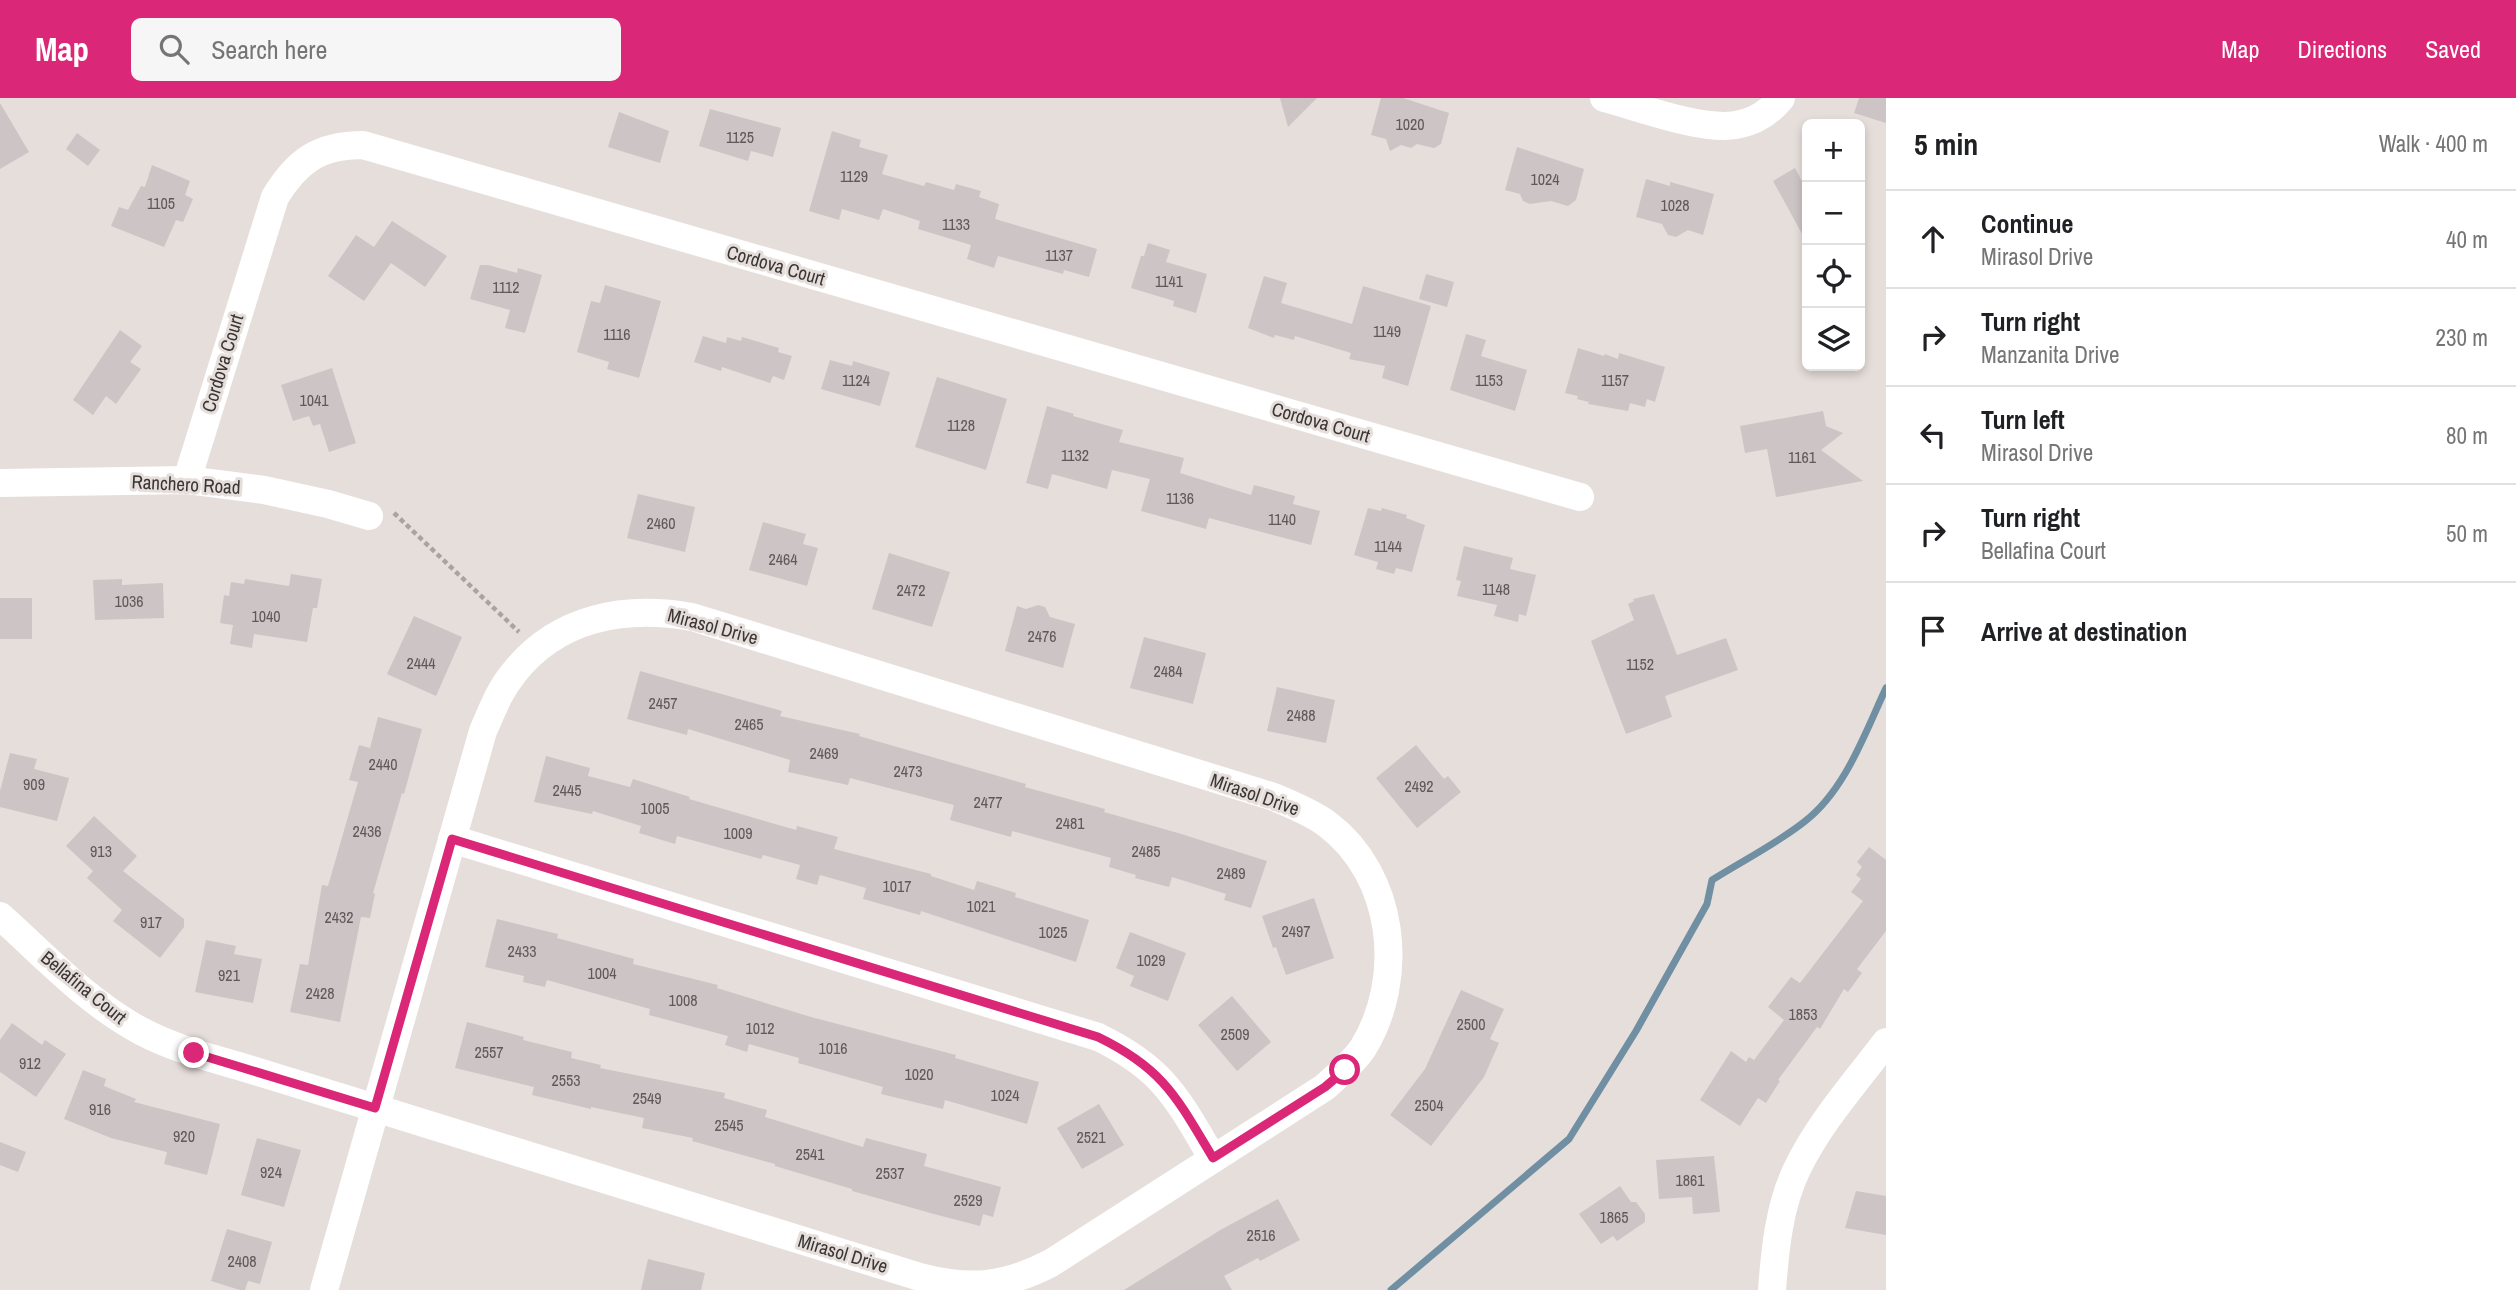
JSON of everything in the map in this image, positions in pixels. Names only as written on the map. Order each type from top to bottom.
[{"type":"street","points":[[1604,98],[1700,124],[1735,125],[1760,116],[1782,98]]},
{"type":"street","name":"Cordova Court","points":[[187,480],[275,197],[286,177],[323,150],[344,145],[363,145],[1580,497]]},
{"type":"street","name":"Ranchero Road","points":[[0,483],[187,480],[380,510]]},
{"type":"street","name":"Mirasol Drive","points":[[324,1290],[375,1108],[483,731],[512,674],[531,654],[555,636],[609,615],[636,611],[692,617],[1293,805],[1326,824],[1362,860],[1383,909],[1389,939],[1388,968],[1375,1026],[1361,1051],[1345,1070],[1325,1087],[1051,1263],[1026,1276],[999,1283],[971,1286],[946,1284],[920,1277],[375,1108]]},
{"type":"street","points":[[452,839],[1098,1037],[1145,1064],[1165,1083],[1213,1158]]},
{"type":"street","name":"Bellafina Court","points":[[0,916],[91,998],[166,1044],[375,1108]]},
{"type":"street","points":[[1772,1290],[1775,1248],[1786,1198],[1796,1172],[1812,1141],[1886,1042]]},
{"type":"path","points":[[380,510],[395,515],[520,633]]},
{"type":"building","points":[[1280,98],[1317,98],[1288,127]]},
{"type":"building","points":[[1381,98],[1403,98],[1449,113],[1441,144],[1434,148],[1417,144],[1411,148],[1401,145],[1390,151],[1386,139],[1371,135]]},
{"type":"building","points":[[1859,98],[1886,98],[1886,123],[1854,113]]},
{"type":"building","points":[[0,103],[29,152],[0,169]]},
{"type":"building","points":[[710,109],[781,128],[773,157],[751,151],[748,161],[699,146]]},
{"type":"building","points":[[619,112],[669,131],[660,163],[608,147]]},
{"type":"building","points":[[832,131],[861,140],[859,147],[888,155],[882,174],[924,186],[926,182],[954,190],[956,184],[981,191],[979,197],[999,204],[995,219],[1097,249],[1089,277],[1064,270],[1063,274],[998,256],[994,268],[967,259],[971,245],[918,229],[920,221],[883,209],[879,220],[842,209],[839,220],[809,211]]},
{"type":"building","points":[[77,133],[100,150],[88,166],[66,149]]},
{"type":"building","points":[[1517,147],[1584,169],[1576,200],[1568,206],[1551,201],[1530,204],[1523,201],[1520,194],[1505,190]]},
{"type":"building","points":[[152,165],[190,181],[185,195],[193,199],[183,222],[176,220],[164,247],[111,226],[119,207],[128,210],[141,186],[145,187]]},
{"type":"building","points":[[1795,168],[1802,181],[1802,234],[1773,181]]},
{"type":"building","points":[[1646,179],[1670,186],[1670,182],[1714,194],[1703,235],[1688,230],[1676,237],[1668,235],[1662,224],[1636,217]]},
{"type":"building","points":[[392,221],[447,256],[425,287],[391,263],[364,301],[328,276],[356,235],[374,247]]},
{"type":"building","points":[[1148,243],[1170,250],[1166,262],[1207,274],[1196,313],[1173,306],[1174,301],[1131,288]]},
{"type":"building","points":[[480,265],[517,273],[518,268],[542,275],[525,333],[505,328],[510,310],[470,299]]},
{"type":"building","points":[[1426,274],[1454,282],[1447,307],[1419,299]]},
{"type":"building","points":[[1264,276],[1287,283],[1281,303],[1352,324],[1363,286],[1431,306],[1408,386],[1382,378],[1385,366],[1349,359],[1351,353],[1295,336],[1294,340],[1275,335],[1274,338],[1248,328]]},
{"type":"building","points":[[605,285],[661,301],[639,378],[607,369],[609,362],[577,352],[591,301],[600,303]]},
{"type":"building","points":[[120,330],[142,346],[130,362],[141,369],[116,404],[106,396],[93,415],[73,400]]},
{"type":"building","points":[[1466,334],[1486,340],[1481,356],[1527,370],[1515,411],[1450,390]]},
{"type":"building","points":[[703,336],[726,343],[727,337],[741,341],[742,337],[779,348],[778,352],[792,356],[784,380],[773,376],[770,383],[722,367],[721,371],[694,362]]},
{"type":"building","points":[[1578,348],[1618,359],[1619,353],[1665,367],[1655,402],[1647,399],[1645,407],[1630,403],[1628,411],[1588,404],[1589,402],[1577,399],[1578,396],[1565,393]]},
{"type":"building","points":[[830,360],[852,366],[853,361],[890,372],[880,406],[821,389]]},
{"type":"building","points":[[332,368],[356,443],[329,452],[320,424],[313,426],[309,416],[293,421],[281,385]]},
{"type":"building","points":[[937,377],[1007,399],[986,470],[915,447]]},
{"type":"building","points":[[1047,406],[1123,430],[1119,442],[1184,458],[1180,473],[1251,495],[1254,485],[1295,496],[1293,504],[1320,511],[1311,545],[1209,518],[1206,529],[1141,511],[1150,479],[1112,470],[1107,489],[1052,474],[1048,489],[1026,483]]},
{"type":"building","points":[[1823,411],[1826,426],[1843,433],[1821,450],[1863,481],[1776,497],[1767,449],[1745,453],[1740,426]]},
{"type":"building","points":[[638,494],[695,507],[685,552],[627,538]]},
{"type":"building","points":[[1368,508],[1381,511],[1382,508],[1407,515],[1406,518],[1425,525],[1412,572],[1396,568],[1394,574],[1376,569],[1378,562],[1354,555]]},
{"type":"building","points":[[763,522],[806,534],[803,544],[818,548],[807,586],[749,570]]},
{"type":"building","points":[[1464,546],[1513,558],[1510,569],[1536,575],[1526,616],[1519,614],[1518,622],[1494,616],[1497,605],[1457,596],[1461,581],[1456,580]]},
{"type":"building","points":[[889,553],[950,572],[932,627],[872,609]]},
{"type":"building","points":[[291,574],[322,579],[307,642],[254,634],[252,648],[230,644],[233,625],[220,623],[224,595],[229,596],[231,582],[244,584],[245,579],[289,586]]},
{"type":"building","points":[[122,579],[122,585],[163,583],[164,618],[95,620],[93,580]]},
{"type":"building","points":[[1654,594],[1677,655],[1726,638],[1738,670],[1665,696],[1672,717],[1626,734],[1591,641],[1634,620],[1628,604],[1634,601],[1633,599]]},
{"type":"building","points":[[0,598],[32,598],[32,639],[0,639]]},
{"type":"building","points":[[1038,605],[1045,607],[1050,617],[1075,624],[1063,668],[1005,651],[1017,606],[1026,609]]},
{"type":"building","points":[[414,616],[462,637],[436,696],[387,674]]},
{"type":"building","points":[[1144,637],[1206,653],[1193,704],[1130,688]]},
{"type":"building","points":[[640,671],[782,711],[780,716],[860,734],[859,736],[1026,784],[1025,787],[1105,809],[1104,812],[1267,861],[1251,908],[1224,900],[1226,894],[1172,877],[1169,887],[1135,878],[1136,875],[1109,867],[1111,858],[1012,831],[1011,837],[950,820],[954,805],[850,778],[848,785],[788,772],[790,760],[688,729],[687,735],[627,719]]},
{"type":"building","points":[[1277,687],[1335,700],[1326,743],[1267,731]]},
{"type":"building","points":[[378,717],[422,729],[373,893],[375,894],[370,918],[361,917],[340,1022],[290,1012],[300,964],[308,965],[322,885],[328,886],[358,782],[349,780],[359,745],[370,748]]},
{"type":"building","points":[[1416,745],[1444,779],[1448,776],[1461,792],[1417,828],[1376,778]]},
{"type":"building","points":[[10,753],[37,759],[34,769],[69,778],[57,821],[0,807],[0,791]]},
{"type":"building","points":[[546,756],[590,768],[588,776],[630,787],[633,779],[690,797],[689,799],[796,830],[797,826],[838,837],[834,849],[931,874],[974,890],[977,881],[1016,893],[1015,897],[1089,920],[1076,962],[921,911],[920,915],[863,899],[866,888],[820,875],[817,885],[796,879],[800,865],[763,855],[761,859],[677,836],[675,844],[639,833],[641,826],[593,811],[592,814],[534,802]]},
{"type":"building","points":[[94,816],[137,856],[123,871],[184,919],[184,927],[160,958],[113,921],[122,910],[87,878],[93,871],[66,846]]},
{"type":"building","points":[[1869,847],[1886,860],[1886,931],[1857,969],[1862,973],[1848,992],[1844,989],[1820,1029],[1817,1027],[1778,1080],[1780,1081],[1766,1103],[1758,1098],[1740,1126],[1700,1100],[1731,1051],[1746,1062],[1749,1057],[1754,1060],[1784,1020],[1768,1007],[1791,977],[1800,983],[1863,901],[1851,892],[1861,879],[1856,875],[1862,867],[1857,862]]},
{"type":"building","points":[[1314,898],[1334,958],[1286,975],[1262,916]]},
{"type":"building","points":[[497,919],[558,934],[557,938],[634,959],[633,964],[718,985],[717,988],[811,1017],[956,1055],[955,1058],[1039,1082],[1027,1124],[945,1100],[943,1109],[881,1094],[883,1087],[798,1063],[799,1058],[749,1044],[747,1052],[725,1045],[728,1036],[649,1015],[650,1009],[547,980],[545,987],[523,982],[524,976],[485,967]]},
{"type":"building","points":[[1130,932],[1186,953],[1168,1001],[1130,986],[1134,976],[1116,968]]},
{"type":"building","points":[[206,940],[236,946],[234,954],[262,959],[253,1003],[195,992]]},
{"type":"building","points":[[1461,990],[1504,1009],[1490,1039],[1499,1043],[1484,1077],[1431,1146],[1390,1115],[1425,1069]]},
{"type":"building","points":[[1232,996],[1271,1042],[1237,1071],[1198,1025]]},
{"type":"building","points":[[467,1022],[572,1052],[571,1058],[601,1065],[600,1068],[725,1093],[724,1098],[767,1110],[765,1117],[863,1147],[866,1138],[927,1154],[924,1166],[1001,1187],[993,1217],[983,1214],[980,1226],[934,1214],[692,1141],[693,1138],[642,1128],[644,1118],[532,1095],[534,1087],[455,1068]]},
{"type":"building","points":[[12,1023],[42,1045],[45,1040],[66,1054],[36,1097],[0,1072],[0,1040]]},
{"type":"building","points":[[83,1070],[106,1079],[104,1086],[136,1099],[134,1102],[220,1124],[207,1175],[164,1164],[167,1152],[111,1138],[64,1119]]},
{"type":"building","points":[[1099,1104],[1124,1145],[1082,1169],[1057,1128]]},
{"type":"building","points":[[257,1138],[301,1150],[284,1207],[241,1195]]},
{"type":"building","points":[[0,1142],[26,1152],[18,1172],[0,1165]]},
{"type":"building","points":[[1714,1156],[1720,1212],[1693,1214],[1692,1197],[1659,1199],[1656,1160]]},
{"type":"building","points":[[1620,1186],[1631,1202],[1636,1202],[1645,1214],[1645,1222],[1617,1241],[1613,1236],[1601,1244],[1579,1214]]},
{"type":"building","points":[[1856,1191],[1886,1196],[1886,1235],[1845,1228]]},
{"type":"building","points":[[1278,1199],[1300,1240],[1224,1276],[1232,1290],[1124,1290],[1222,1229]]},
{"type":"building","points":[[227,1229],[272,1242],[260,1284],[248,1281],[245,1290],[240,1290],[211,1281]]},
{"type":"building","points":[[648,1259],[705,1273],[701,1290],[641,1290]]},
{"type":"waterway","points":[[1391,1290],[1569,1139],[1636,1031],[1707,904],[1712,880],[1782,838],[1818,809],[1853,760],[1886,688]]},
{"type":"route","points":[[194,1053],[375,1108],[452,839],[1098,1037],[1145,1064],[1165,1083],[1213,1158],[1325,1087],[1345,1070]]}]
